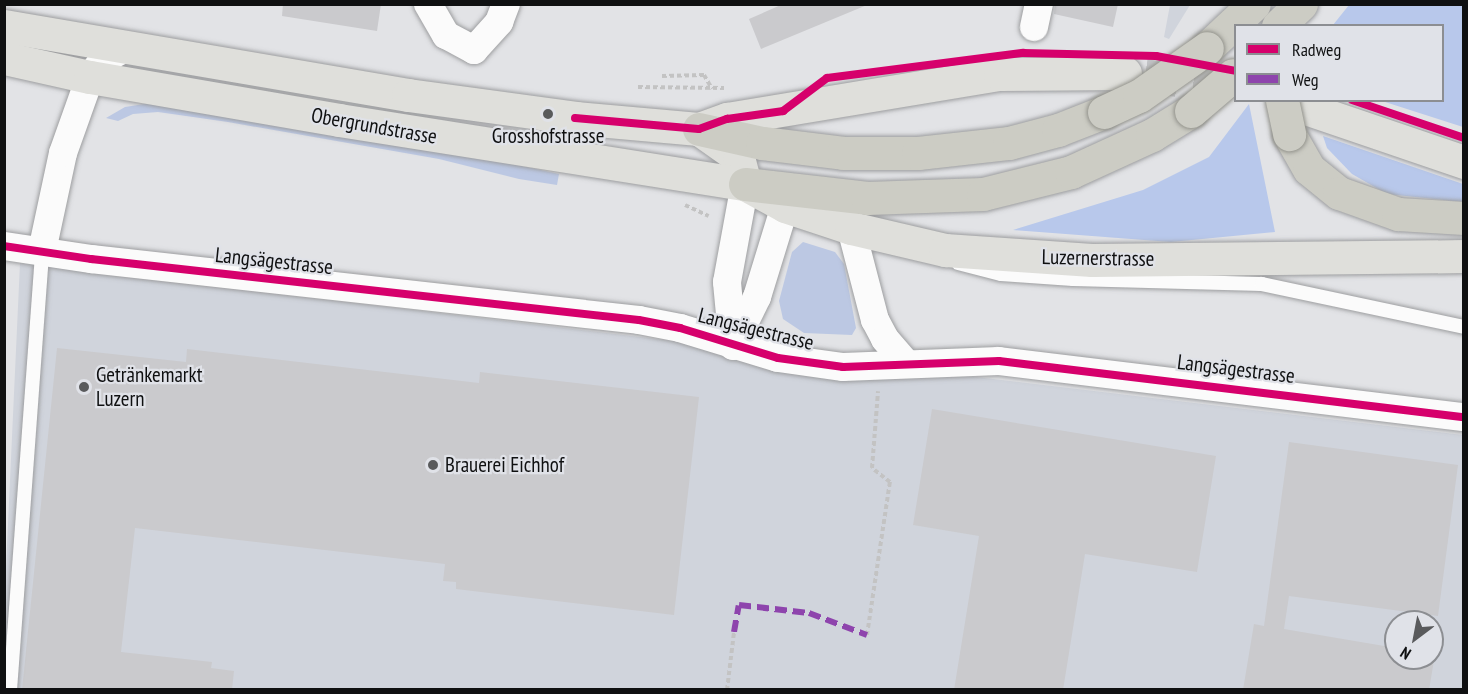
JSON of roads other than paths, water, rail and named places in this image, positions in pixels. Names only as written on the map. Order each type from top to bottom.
[{"type":"highway","points":[[699,129],[762,143],[843,153],[918,153],[1009,143],[1058,130],[1139,96],[1207,48],[1254,4]]},
{"type":"highway","points":[[1280,24],[1301,4]]},
{"type":"highway","points":[[1296,24],[1308,4]]},
{"type":"highway","points":[[1303,24],[1324,4]]},
{"type":"highway","points":[[1313,24],[1324,4]]},
{"type":"highway","points":[[745,184],[795,198],[984,194],[1071,172],[1152,135],[1191,111],[1234,75]]},
{"type":"highway","points":[[1297,105],[1289,134],[1309,169],[1339,194],[1398,214],[1464,218]]},
{"type":"main road","name":"Obergrundstrasse","points":[[4,26],[408,95],[575,118],[699,129]]},
{"type":"main road","name":"Obergrundstrasse","points":[[4,58],[90,77],[745,184]]},
{"type":"main road","points":[[699,129],[728,119],[1000,74],[1125,73]]},
{"type":"main road","points":[[1297,105],[1464,162]]},
{"type":"main road","points":[[699,129],[731,151],[740,161],[745,184]]},
{"type":"main road","name":"Luzernerstrasse","points":[[795,198],[851,228],[912,244],[985,255],[1092,260],[1464,256]]},
{"type":"street","points":[[428,4],[446,35],[474,50],[502,13],[520,4]]},
{"type":"street","points":[[42,251],[63,153],[90,77],[103,60],[127,47]]},
{"type":"street","name":"Langsägestrasse","points":[[733,346],[727,282],[745,184]]},
{"type":"street","name":"Langsägestrasse","points":[[733,346],[757,297],[795,198]]},
{"type":"street","points":[[851,228],[875,320],[885,339],[907,364]]},
{"type":"street","name":"Langsägestrasse","points":[[4,246],[91,260],[639,320],[680,328],[733,346],[843,367],[981,361],[1135,375],[1464,417]]},
{"type":"lane","points":[[912,244],[968,267],[1001,274],[1262,284],[1464,327]]},
{"type":"lane","points":[[10,690],[42,251]]},
{"type":"tunnel","points":[[1145,75],[1234,89]]},
{"type":"place","name":"Grosshofstrasse","points":[[548,114]]},
{"type":"place","name":"Getränkemarkt Luzern","points":[[84,387]]},
{"type":"place","name":"Brauerei Eichhof","points":[[433,465]]}]
